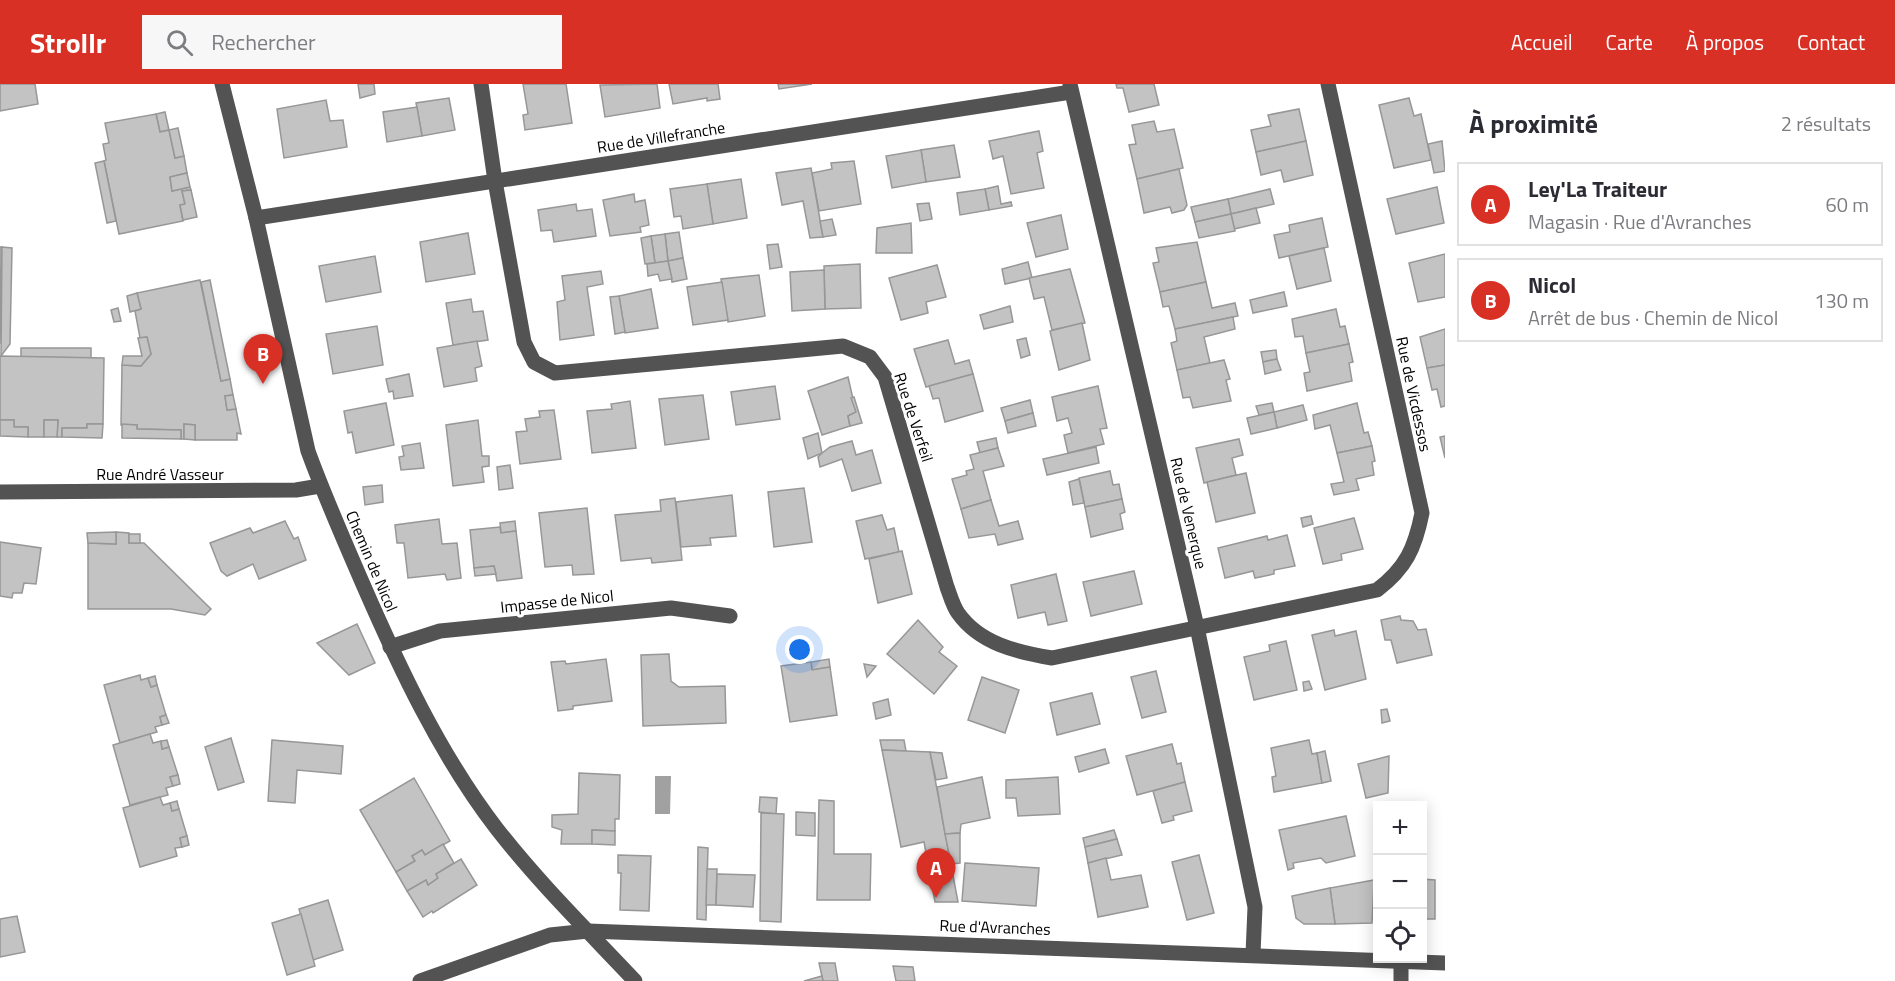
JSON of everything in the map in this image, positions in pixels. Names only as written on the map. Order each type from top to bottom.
[{"type":"street","name":"Chemin de Nicol","points":[[222,84],[256,218],[308,451],[320,486],[390,647],[458,773],[496,827],[540,882],[635,981]]},
{"type":"street","name":"Rue de Verfeil","points":[[481,84],[495,181],[524,342],[534,362],[555,373],[843,346],[870,357],[885,377],[947,587],[957,612],[982,636],[1013,652],[1052,658],[1197,627]]},
{"type":"street","name":"Rue de Vicdessos","points":[[1197,627],[1377,590],[1395,577],[1416,544],[1422,513],[1328,84]]},
{"type":"street","name":"Rue de Villefranche","points":[[256,218],[1070,88]]},
{"type":"street","name":"Rue de Venerque","points":[[1070,88],[1197,627],[1255,907],[1253,954]]},
{"type":"street","name":"Rue André Vasseur","points":[[0,492],[296,490],[320,486]]},
{"type":"street","name":"Impasse de Nicol","points":[[390,647],[440,631],[659,609],[671,608],[730,616]]},
{"type":"street","name":"Rue d'Avranches","points":[[420,981],[550,935],[588,931],[1373,960]]},
{"type":"street","name":"Rue d'Avranches","points":[[1427,962],[1445,963]]},
{"type":"street","points":[[1401,963],[1401,981]]},
{"type":"shaded area","points":[[655,776],[671,776],[670,814],[655,814]]},
{"type":"building","points":[[0,84],[35,84],[38,104],[0,111]]},
{"type":"building","points":[[358,84],[374,84],[375,94],[360,98]]},
{"type":"building","points":[[523,84],[566,84],[572,123],[525,130],[523,115],[528,114]]},
{"type":"building","points":[[657,84],[660,108],[605,117],[600,85]]},
{"type":"building","points":[[669,84],[718,84],[720,99],[707,101],[707,98],[673,104]]},
{"type":"building","points":[[778,84],[812,84],[779,89]]},
{"type":"building","points":[[1116,84],[1154,84],[1159,105],[1129,112],[1123,88],[1117,88]]},
{"type":"building","points":[[449,98],[455,130],[422,136],[416,103]]},
{"type":"building","points":[[1409,98],[1414,116],[1421,114],[1431,160],[1394,168],[1379,105]]},
{"type":"building","points":[[326,100],[330,121],[343,120],[347,147],[284,158],[277,109]]},
{"type":"building","points":[[417,107],[422,136],[387,142],[383,112]]},
{"type":"building","points":[[1299,109],[1306,141],[1256,152],[1251,130],[1271,126],[1268,115]]},
{"type":"building","points":[[165,112],[169,130],[160,132],[156,114]]},
{"type":"building","points":[[156,114],[160,132],[169,130],[175,158],[184,156],[187,173],[170,177],[172,191],[190,187],[191,190],[182,191],[185,204],[180,205],[183,221],[119,234],[104,161],[106,160],[103,144],[109,143],[105,123]]},
{"type":"building","points":[[1154,121],[1157,132],[1174,129],[1183,168],[1137,179],[1129,145],[1136,144],[1132,125]]},
{"type":"building","points":[[178,128],[184,156],[175,158],[169,130]]},
{"type":"building","points":[[1039,131],[1043,151],[1037,153],[1044,188],[1011,194],[1003,156],[993,159],[989,141]]},
{"type":"building","points":[[1306,141],[1313,175],[1284,182],[1281,170],[1261,175],[1256,152]]},
{"type":"building","points":[[1442,141],[1445,171],[1434,173],[1428,144]]},
{"type":"building","points":[[954,145],[960,177],[926,182],[921,150]]},
{"type":"building","points":[[921,150],[926,182],[892,188],[886,156]]},
{"type":"building","points":[[104,161],[116,221],[107,223],[95,163]]},
{"type":"building","points":[[854,161],[861,204],[819,211],[812,173],[832,169],[831,163]]},
{"type":"building","points":[[811,168],[823,237],[810,238],[803,201],[782,205],[776,173]]},
{"type":"building","points":[[1179,169],[1187,205],[1184,210],[1172,213],[1170,207],[1144,213],[1137,179]]},
{"type":"building","points":[[187,173],[190,187],[172,191],[170,177]]},
{"type":"building","points":[[741,179],[747,218],[713,224],[707,184]]},
{"type":"building","points":[[707,184],[713,224],[683,229],[681,216],[674,217],[670,189]]},
{"type":"building","points":[[998,186],[1001,204],[1011,202],[1012,206],[989,210],[985,189]]},
{"type":"building","points":[[1437,187],[1444,223],[1396,234],[1387,199]]},
{"type":"building","points":[[985,189],[989,210],[960,215],[957,193]]},
{"type":"building","points":[[1270,189],[1274,204],[1231,214],[1228,199]]},
{"type":"building","points":[[191,190],[197,217],[183,220],[180,205],[185,204],[182,191]]},
{"type":"building","points":[[634,194],[635,202],[645,200],[649,225],[640,227],[641,232],[610,236],[603,200]]},
{"type":"building","points":[[1228,199],[1231,214],[1195,222],[1191,207]]},
{"type":"building","points":[[929,203],[932,219],[920,221],[917,204]]},
{"type":"building","points":[[576,204],[577,211],[592,209],[596,236],[554,242],[552,230],[541,231],[538,210]]},
{"type":"building","points":[[1256,208],[1260,223],[1234,229],[1231,214]]},
{"type":"building","points":[[1231,214],[1235,231],[1199,238],[1195,222]]},
{"type":"building","points":[[1061,215],[1068,249],[1036,257],[1027,223]]},
{"type":"building","points":[[1322,218],[1328,247],[1279,258],[1274,235],[1290,232],[1289,225]]},
{"type":"building","points":[[832,219],[836,235],[823,237],[820,221]]},
{"type":"building","points":[[911,223],[912,253],[876,253],[877,228]]},
{"type":"building","points":[[679,232],[683,258],[668,261],[665,234]]},
{"type":"building","points":[[468,233],[475,274],[426,282],[420,242]]},
{"type":"building","points":[[665,234],[668,261],[655,263],[651,236]]},
{"type":"building","points":[[651,236],[655,263],[645,264],[641,238]]},
{"type":"building","points":[[1197,242],[1206,282],[1160,292],[1153,263],[1159,262],[1156,248]]},
{"type":"building","points":[[778,244],[782,267],[770,269],[767,245]]},
{"type":"building","points":[[0,247],[2,247],[0,344]]},
{"type":"building","points":[[2,247],[12,248],[10,344],[1,356]]},
{"type":"building","points":[[1324,248],[1331,281],[1297,289],[1289,256]]},
{"type":"building","points":[[1445,254],[1445,297],[1418,302],[1409,263]]},
{"type":"building","points":[[375,256],[381,292],[326,302],[319,266]]},
{"type":"building","points":[[683,258],[687,279],[672,282],[668,261]]},
{"type":"building","points":[[668,261],[672,279],[660,281],[658,274],[648,276],[647,264]]},
{"type":"building","points":[[1028,262],[1032,278],[1005,284],[1002,269]]},
{"type":"building","points":[[860,264],[861,308],[825,309],[824,266]]},
{"type":"building","points":[[937,265],[946,297],[926,302],[928,313],[901,320],[889,278]]},
{"type":"building","points":[[1070,269],[1085,323],[1052,330],[1044,297],[1034,299],[1029,278]]},
{"type":"building","points":[[824,270],[825,309],[792,311],[790,272]]},
{"type":"building","points":[[601,271],[603,284],[587,287],[594,335],[560,340],[557,302],[565,300],[562,276]]},
{"type":"building","points":[[759,275],[765,316],[728,322],[721,279]]},
{"type":"building","points":[[200,280],[221,381],[230,379],[233,395],[225,396],[227,410],[236,409],[241,434],[237,433],[237,440],[195,440],[195,425],[184,424],[184,439],[181,439],[181,430],[137,429],[137,425],[121,425],[122,365],[141,366],[151,354],[147,337],[140,338],[135,311],[141,309],[137,293]]},
{"type":"building","points":[[210,280],[230,379],[221,381],[201,282]]},
{"type":"building","points":[[722,282],[728,320],[693,325],[687,287]]},
{"type":"building","points":[[1206,282],[1212,308],[1235,303],[1238,316],[1175,329],[1169,306],[1163,307],[1160,292]]},
{"type":"building","points":[[651,289],[658,328],[625,333],[619,296]]},
{"type":"building","points":[[1284,292],[1287,306],[1253,313],[1250,300]]},
{"type":"building","points":[[137,293],[141,309],[130,312],[127,296]]},
{"type":"building","points":[[619,296],[625,332],[615,334],[610,297]]},
{"type":"building","points":[[471,299],[473,312],[483,311],[488,340],[453,345],[446,303]]},
{"type":"building","points":[[1010,306],[1013,322],[984,329],[980,315]]},
{"type":"building","points":[[118,308],[121,321],[114,322],[111,310]]},
{"type":"building","points":[[1336,309],[1340,327],[1345,326],[1349,344],[1306,353],[1303,336],[1295,337],[1292,319]]},
{"type":"building","points":[[1233,317],[1235,329],[1204,337],[1210,363],[1177,370],[1171,343],[1177,341],[1175,329]]},
{"type":"building","points":[[1082,323],[1090,360],[1059,370],[1050,331]]},
{"type":"building","points":[[377,326],[383,365],[333,374],[326,334]]},
{"type":"building","points":[[1445,329],[1445,365],[1427,368],[1420,337]]},
{"type":"building","points":[[147,337],[151,354],[141,366],[122,365],[123,356],[142,356],[138,338]]},
{"type":"building","points":[[1026,338],[1030,355],[1021,358],[1017,340]]},
{"type":"building","points":[[948,340],[955,364],[969,360],[973,374],[926,387],[914,349]]},
{"type":"building","points":[[477,341],[482,366],[475,368],[477,381],[444,387],[437,348]]},
{"type":"building","points":[[1349,344],[1353,362],[1349,363],[1352,381],[1307,391],[1304,373],[1310,372],[1306,353]]},
{"type":"building","points":[[21,348],[91,348],[91,358],[21,357]]},
{"type":"building","points":[[1276,350],[1277,359],[1263,362],[1261,352]]},
{"type":"building","points":[[0,356],[104,358],[103,424],[87,424],[87,428],[62,428],[62,437],[57,437],[58,420],[44,420],[44,437],[28,437],[28,427],[14,427],[14,420],[0,420]]},
{"type":"building","points":[[1277,359],[1281,370],[1265,374],[1263,362]]},
{"type":"building","points":[[1224,360],[1230,379],[1226,380],[1231,401],[1193,408],[1190,397],[1183,398],[1177,370]]},
{"type":"building","points":[[1445,365],[1445,406],[1441,407],[1437,389],[1432,390],[1427,368]]},
{"type":"building","points":[[409,374],[413,396],[394,399],[393,391],[389,392],[386,379]]},
{"type":"building","points":[[973,374],[983,411],[945,422],[939,398],[933,399],[929,386]]},
{"type":"building","points":[[848,377],[856,412],[848,416],[850,426],[822,435],[808,391]]},
{"type":"building","points":[[775,386],[780,419],[736,425],[731,392]]},
{"type":"building","points":[[1098,386],[1107,428],[1100,429],[1104,444],[1068,453],[1064,435],[1072,433],[1068,418],[1057,421],[1052,397]]},
{"type":"building","points":[[233,395],[236,409],[227,410],[225,396]]},
{"type":"building","points":[[703,395],[709,439],[665,445],[659,399]]},
{"type":"building","points":[[854,397],[862,423],[850,426],[848,416],[856,412],[851,398]]},
{"type":"building","points":[[1030,400],[1033,413],[1005,421],[1001,408]]},
{"type":"building","points":[[630,401],[636,448],[592,453],[587,411],[612,409],[611,404]]},
{"type":"building","points":[[386,403],[394,445],[356,453],[352,432],[348,433],[344,411]]},
{"type":"building","points":[[1272,403],[1274,412],[1259,415],[1256,406]]},
{"type":"building","points":[[1357,403],[1364,433],[1368,432],[1372,446],[1337,453],[1330,425],[1315,429],[1313,415]]},
{"type":"building","points":[[1303,405],[1307,420],[1277,428],[1274,412]]},
{"type":"building","points":[[554,410],[561,459],[520,464],[516,432],[527,431],[525,419],[540,417],[539,411]]},
{"type":"building","points":[[1274,412],[1277,428],[1251,434],[1247,418]]},
{"type":"building","points":[[1033,413],[1036,426],[1008,433],[1005,421]]},
{"type":"building","points":[[0,420],[14,420],[14,427],[28,427],[28,437],[0,436]]},
{"type":"building","points":[[44,420],[58,420],[57,437],[44,437]]},
{"type":"building","points":[[478,420],[482,456],[489,456],[489,466],[482,467],[484,482],[453,486],[446,425]]},
{"type":"building","points":[[87,424],[103,424],[102,438],[62,437],[62,428],[87,428]]},
{"type":"building","points":[[122,424],[137,425],[137,429],[181,430],[181,439],[122,438]]},
{"type":"building","points":[[184,424],[195,425],[195,440],[184,439]]},
{"type":"building","points":[[818,433],[822,453],[808,459],[803,438]]},
{"type":"building","points":[[1445,436],[1445,458],[1440,437]]},
{"type":"building","points":[[996,438],[998,448],[980,453],[977,442]]},
{"type":"building","points":[[1239,439],[1243,455],[1232,458],[1236,475],[1204,483],[1196,448]]},
{"type":"building","points":[[852,441],[856,455],[872,450],[881,483],[852,491],[842,459],[820,467],[818,457],[822,453],[830,447]]},
{"type":"building","points":[[420,443],[424,468],[401,470],[399,457],[404,456],[402,446]]},
{"type":"building","points":[[1372,446],[1375,461],[1372,462],[1374,475],[1356,479],[1359,490],[1334,495],[1331,484],[1344,482],[1337,453]]},
{"type":"building","points":[[1096,447],[1099,463],[1047,475],[1043,459]]},
{"type":"building","points":[[998,448],[1004,466],[983,471],[991,500],[961,509],[952,479],[967,475],[966,471],[974,469],[970,455]]},
{"type":"building","points":[[510,465],[513,488],[499,490],[497,467]]},
{"type":"building","points":[[1110,471],[1113,485],[1119,484],[1122,499],[1085,507],[1079,478]]},
{"type":"building","points":[[1246,473],[1255,513],[1216,522],[1207,482]]},
{"type":"building","points":[[1079,479],[1084,503],[1073,505],[1069,482]]},
{"type":"building","points":[[382,485],[383,502],[365,505],[363,487]]},
{"type":"building","points":[[804,488],[812,542],[774,547],[768,492]]},
{"type":"building","points":[[732,495],[736,536],[710,538],[711,545],[681,547],[676,502]]},
{"type":"building","points":[[675,498],[682,560],[652,563],[651,558],[621,561],[615,515],[661,511],[660,500]]},
{"type":"building","points":[[1122,499],[1125,512],[1120,514],[1123,529],[1091,537],[1085,507]]},
{"type":"building","points":[[991,500],[999,526],[1018,521],[1023,539],[998,545],[995,534],[969,538],[961,509]]},
{"type":"building","points":[[587,508],[594,574],[573,575],[572,565],[545,567],[539,513]]},
{"type":"building","points":[[882,515],[887,530],[894,528],[899,552],[865,559],[856,521]]},
{"type":"building","points":[[1311,516],[1313,524],[1303,527],[1301,518]]},
{"type":"building","points":[[1354,518],[1363,549],[1341,554],[1342,560],[1323,564],[1314,528]]},
{"type":"building","points":[[439,519],[442,544],[457,543],[461,578],[447,580],[445,574],[408,578],[404,543],[397,543],[395,525]]},
{"type":"building","points":[[285,521],[294,539],[298,537],[306,560],[259,579],[253,564],[227,576],[221,571],[210,543],[250,528],[253,533]]},
{"type":"building","points":[[515,521],[516,531],[501,533],[500,523]]},
{"type":"building","points":[[500,527],[501,533],[516,531],[522,578],[497,581],[494,566],[474,568],[470,530]]},
{"type":"building","points":[[116,532],[129,533],[129,543],[144,543],[211,609],[205,615],[171,609],[88,609],[88,543],[116,544]]},
{"type":"building","points":[[116,532],[116,544],[88,543],[87,533]]},
{"type":"building","points":[[129,534],[140,534],[140,543],[129,543]]},
{"type":"building","points":[[1287,535],[1295,566],[1274,570],[1274,574],[1255,578],[1253,571],[1225,578],[1218,548],[1267,536],[1268,540]]},
{"type":"building","points":[[0,542],[41,548],[36,584],[24,583],[22,593],[13,593],[12,598],[0,596]]},
{"type":"building","points":[[902,551],[912,594],[878,603],[869,559]]},
{"type":"building","points":[[494,566],[496,574],[475,576],[474,568]]},
{"type":"building","points":[[1134,571],[1142,604],[1091,616],[1083,582]]},
{"type":"building","points":[[1056,574],[1067,621],[1048,625],[1045,612],[1018,618],[1011,585]]},
{"type":"building","points":[[1400,616],[1401,620],[1413,621],[1418,630],[1426,629],[1432,655],[1397,663],[1391,640],[1385,640],[1381,620]]},
{"type":"building","points":[[918,620],[943,647],[939,652],[957,666],[934,694],[887,654]]},
{"type":"building","points":[[357,624],[375,663],[349,675],[317,643]]},
{"type":"building","points":[[1334,630],[1335,636],[1356,631],[1366,679],[1325,690],[1312,635]]},
{"type":"building","points":[[1286,641],[1297,690],[1254,700],[1244,657],[1270,651],[1269,645]]},
{"type":"building","points":[[669,654],[671,681],[679,687],[725,686],[726,723],[643,726],[641,655]]},
{"type":"building","points":[[606,659],[612,701],[573,706],[573,709],[558,711],[551,662],[565,661],[566,664]]},
{"type":"building","points":[[829,659],[830,667],[812,670],[811,662]]},
{"type":"building","points":[[811,662],[812,670],[830,667],[837,715],[790,722],[781,666]]},
{"type":"building","points":[[864,664],[876,666],[867,677]]},
{"type":"building","points":[[1156,671],[1166,712],[1142,718],[1131,677]]},
{"type":"building","points":[[140,675],[141,680],[148,678],[151,687],[157,685],[166,715],[160,717],[162,725],[155,727],[157,732],[120,743],[104,685]]},
{"type":"building","points":[[155,676],[157,685],[151,687],[148,678]]},
{"type":"building","points":[[982,677],[1019,690],[1005,733],[968,720]]},
{"type":"building","points":[[1309,681],[1312,689],[1304,691],[1303,682]]},
{"type":"building","points":[[1092,693],[1100,724],[1057,735],[1050,703]]},
{"type":"building","points":[[888,699],[891,715],[876,719],[873,703]]},
{"type":"building","points":[[1387,709],[1390,721],[1382,723],[1381,710]]},
{"type":"building","points":[[166,715],[169,723],[162,725],[160,717]]},
{"type":"building","points":[[150,734],[153,743],[161,741],[162,749],[169,747],[178,775],[170,777],[173,786],[166,788],[168,795],[130,805],[113,745]]},
{"type":"building","points":[[231,738],[244,782],[218,790],[205,747]]},
{"type":"building","points":[[167,740],[169,747],[162,749],[161,741]]},
{"type":"building","points":[[272,740],[343,746],[341,774],[297,770],[295,803],[268,801]]},
{"type":"building","points":[[880,740],[904,740],[906,751],[882,750]]},
{"type":"building","points":[[1309,740],[1312,754],[1317,753],[1322,783],[1274,792],[1272,777],[1276,776],[1271,748]]},
{"type":"building","points":[[1172,744],[1177,764],[1181,763],[1185,782],[1137,795],[1126,756]]},
{"type":"building","points":[[1105,749],[1109,763],[1079,772],[1075,757]]},
{"type":"building","points":[[882,750],[930,752],[958,902],[935,902],[924,842],[901,847]]},
{"type":"building","points":[[1325,751],[1331,781],[1322,783],[1317,753]]},
{"type":"building","points":[[930,752],[942,753],[947,778],[936,780]]},
{"type":"building","points":[[1389,756],[1388,793],[1366,798],[1358,764]]},
{"type":"building","points":[[579,773],[620,775],[619,819],[615,819],[615,831],[592,830],[592,844],[561,844],[562,830],[552,827],[552,815],[578,814]]},
{"type":"building","points":[[178,775],[180,784],[173,786],[170,777]]},
{"type":"building","points":[[982,777],[990,818],[961,824],[960,833],[945,834],[937,787]]},
{"type":"building","points":[[1058,777],[1060,814],[1018,816],[1016,798],[1006,798],[1006,780]]},
{"type":"building","points":[[414,778],[450,841],[425,855],[422,850],[412,856],[415,861],[396,872],[360,810]]},
{"type":"building","points":[[1185,782],[1192,811],[1173,816],[1174,820],[1162,823],[1153,791]]},
{"type":"building","points":[[160,797],[163,805],[170,803],[172,811],[179,809],[187,836],[180,838],[182,847],[175,848],[177,856],[140,867],[123,808]]},
{"type":"building","points":[[760,797],[777,798],[776,814],[759,812]]},
{"type":"building","points":[[819,800],[834,801],[834,854],[871,854],[870,900],[817,900]]},
{"type":"building","points":[[177,801],[179,809],[172,811],[170,803]]},
{"type":"building","points":[[796,812],[815,813],[815,836],[796,835]]},
{"type":"building","points":[[761,813],[784,814],[781,922],[760,921]]},
{"type":"building","points":[[1346,816],[1355,856],[1326,863],[1321,858],[1293,863],[1294,868],[1288,870],[1279,830]]},
{"type":"building","points":[[592,830],[615,831],[615,845],[592,844]]},
{"type":"building","points":[[1114,830],[1117,839],[1085,847],[1083,838]]},
{"type":"building","points":[[960,833],[960,863],[951,864],[945,834]]},
{"type":"building","points":[[187,836],[189,845],[182,847],[180,838]]},
{"type":"building","points":[[1117,839],[1122,855],[1088,863],[1085,847]]},
{"type":"building","points":[[443,844],[454,863],[436,874],[438,878],[428,885],[426,880],[407,891],[396,872],[415,861],[412,856],[422,850],[425,855]]},
{"type":"building","points":[[698,847],[708,848],[706,920],[697,919]]},
{"type":"building","points":[[618,855],[651,856],[649,911],[620,910],[621,873],[618,873]]},
{"type":"building","points":[[1199,855],[1214,913],[1187,920],[1172,862]]},
{"type":"building","points":[[1106,858],[1111,880],[1141,875],[1148,907],[1098,917],[1088,863]]},
{"type":"building","points":[[461,859],[477,885],[423,917],[407,891],[426,880],[428,885],[438,878],[436,874]]},
{"type":"building","points":[[965,863],[1039,868],[1036,906],[962,901]]},
{"type":"building","points":[[707,869],[717,869],[716,905],[706,905]]},
{"type":"building","points":[[717,874],[755,875],[753,907],[716,905]]},
{"type":"building","points":[[1427,879],[1435,880],[1435,919],[1427,919]]},
{"type":"building","points":[[1373,880],[1372,923],[1335,924],[1330,888]]},
{"type":"building","points":[[1330,888],[1335,924],[1304,924],[1296,918],[1292,896]]},
{"type":"building","points":[[328,900],[343,950],[313,960],[299,909]]},
{"type":"building","points":[[301,914],[315,966],[287,975],[272,923]]},
{"type":"building","points":[[17,916],[25,952],[0,957],[0,919]]},
{"type":"building","points":[[819,963],[835,963],[838,981],[823,981]]},
{"type":"building","points":[[893,966],[913,967],[915,981],[896,981]]},
{"type":"building","points":[[822,976],[823,981],[804,981]]},
{"type":"place","name":"Nicol","points":[[263,384]]},
{"type":"place","name":"Ley'La Traiteur","points":[[936,898]]}]
